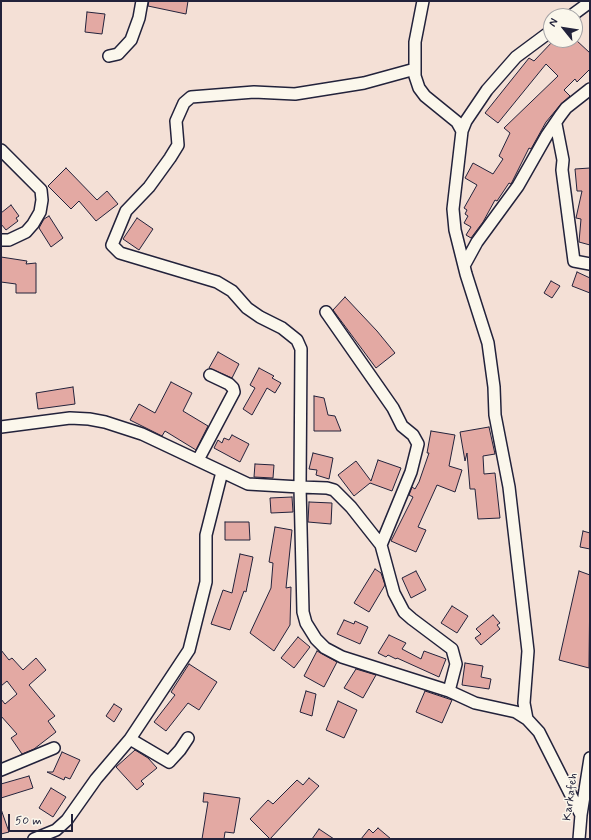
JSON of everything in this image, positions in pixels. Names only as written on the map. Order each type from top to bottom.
[{"type":"street","points":[[109,56],[118,54],[131,40],[139,18],[142,1]]},
{"type":"street","points":[[433,1],[423,1],[415,42],[415,69],[419,88],[432,103],[457,122],[462,131]]},
{"type":"street","points":[[527,719],[524,703],[528,651],[509,487],[496,423],[488,343],[471,291],[455,230],[453,209],[462,131],[473,110],[487,90],[516,57],[543,37]]},
{"type":"street","points":[[415,69],[364,83],[295,94],[254,92],[191,98],[184,104],[176,121],[178,145],[149,187],[126,212],[112,245],[120,253],[217,282],[232,291],[247,308],[260,317],[282,328],[297,340],[301,349],[300,487],[304,612],[310,631],[325,648],[342,657],[449,691],[475,703],[516,712],[527,719],[539,732],[581,815]]},
{"type":"street","points":[[465,264],[477,242],[518,186],[547,135],[566,108],[590,89]]},
{"type":"street","points":[[446,113],[462,115],[473,110]]},
{"type":"street","points":[[556,124],[563,160],[562,170],[574,261],[590,264]]},
{"type":"street","points":[[1,150],[41,190],[42,200],[40,212],[26,232],[9,240],[1,240]]},
{"type":"street","points":[[326,312],[393,408],[402,426],[413,435],[418,444],[409,477],[381,545]]},
{"type":"street","points":[[198,460],[234,392],[233,388],[229,384],[210,375]]},
{"type":"street","points":[[1,427],[70,418],[89,419],[126,428],[248,484],[256,486],[327,488],[334,490],[351,507],[381,545],[394,593],[404,612],[452,649],[456,664],[449,691]]},
{"type":"street","points":[[34,839],[56,830],[67,820],[92,783],[130,739],[189,650],[206,582],[206,535],[222,472]]},
{"type":"street","points":[[130,739],[169,762],[188,738]]},
{"type":"street","points":[[1,770],[54,748]]},
{"type":"street","name":"Karkafeh","points":[[579,839],[581,815],[590,758]]},
{"type":"building","points":[[149,1],[188,1],[186,14],[148,6]]},
{"type":"building","points":[[87,12],[105,14],[102,34],[85,32]]},
{"type":"building","points":[[583,46],[590,53],[590,69],[577,82],[575,79],[564,90],[570,96],[546,122],[531,149],[529,148],[511,184],[509,183],[497,201],[495,200],[483,222],[471,238],[466,235],[471,227],[464,223],[468,216],[465,214],[467,210],[464,208],[477,185],[465,178],[473,163],[493,174],[503,159],[499,156],[510,133],[504,128],[558,76],[546,64],[498,123],[485,113],[529,58],[534,61],[546,48],[583,48]]},
{"type":"building","points":[[66,168],[97,200],[107,191],[118,204],[96,221],[79,201],[71,209],[48,186]]},
{"type":"building","points":[[590,168],[590,245],[579,242],[581,219],[576,218],[582,191],[577,191],[575,169]]},
{"type":"building","points":[[11,205],[19,216],[16,218],[18,221],[6,230],[1,224],[1,213]]},
{"type":"building","points":[[49,216],[63,238],[51,247],[39,228],[44,219]]},
{"type":"building","points":[[137,218],[153,229],[139,250],[123,239]]},
{"type":"building","points":[[1,257],[27,261],[26,264],[36,263],[36,293],[16,293],[16,284],[1,282]]},
{"type":"building","points":[[577,272],[590,278],[590,293],[572,286]]},
{"type":"building","points":[[551,281],[560,286],[552,298],[544,293]]},
{"type":"building","points":[[345,297],[377,331],[395,353],[376,368],[333,310]]},
{"type":"building","points":[[218,352],[239,364],[232,378],[209,368]]},
{"type":"building","points":[[259,368],[274,376],[272,378],[281,383],[275,393],[267,388],[252,415],[243,409],[255,388],[250,385]]},
{"type":"building","points":[[171,382],[192,393],[183,411],[208,426],[196,450],[165,431],[162,436],[130,420],[139,404],[155,413]]},
{"type":"building","points":[[73,387],[75,404],[38,409],[36,393]]},
{"type":"building","points":[[314,396],[324,398],[328,415],[335,416],[341,431],[314,431]]},
{"type":"building","points":[[489,427],[495,454],[483,456],[484,474],[495,473],[500,518],[478,519],[475,489],[470,489],[467,453],[465,461],[460,432]]},
{"type":"building","points":[[431,431],[455,435],[449,466],[462,470],[455,492],[437,485],[418,527],[426,530],[416,552],[391,541],[413,497],[409,495],[412,487],[415,489],[419,482],[429,453],[427,453]]},
{"type":"building","points":[[232,435],[249,444],[240,462],[214,448],[218,440],[222,443],[224,438],[229,440]]},
{"type":"building","points":[[313,453],[333,458],[329,479],[316,475],[317,470],[309,469]]},
{"type":"building","points":[[378,460],[401,468],[392,491],[370,483],[354,496],[338,475],[356,461],[371,481]]},
{"type":"building","points":[[255,464],[274,465],[273,478],[254,477]]},
{"type":"building","points":[[292,497],[293,512],[271,513],[270,498]]},
{"type":"building","points":[[309,502],[332,503],[331,524],[308,522]]},
{"type":"building","points":[[225,522],[249,522],[250,540],[225,540]]},
{"type":"building","points":[[275,527],[292,530],[286,588],[291,587],[290,625],[274,651],[250,633],[271,588],[273,563],[269,562]]},
{"type":"building","points":[[583,531],[590,533],[590,549],[580,547]]},
{"type":"building","points":[[240,554],[253,557],[246,592],[244,591],[230,630],[211,624],[223,590],[232,593]]},
{"type":"building","points":[[375,569],[381,573],[385,585],[369,612],[354,603]]},
{"type":"building","points":[[416,571],[426,590],[411,598],[402,578]]},
{"type":"building","points":[[579,571],[590,575],[589,668],[559,660]]},
{"type":"building","points":[[452,606],[468,616],[457,633],[441,623]]},
{"type":"building","points":[[493,615],[500,623],[497,625],[500,629],[481,645],[475,638],[481,634],[476,629]]},
{"type":"building","points":[[344,620],[354,624],[355,621],[368,627],[360,644],[337,634]]},
{"type":"building","points":[[389,635],[406,643],[402,649],[421,659],[424,651],[446,659],[439,677],[397,658],[396,659],[388,655],[386,657],[378,653]]},
{"type":"building","points":[[298,637],[310,647],[294,668],[281,658]]},
{"type":"building","points":[[1,650],[9,660],[12,658],[23,670],[36,658],[46,670],[29,685],[55,716],[48,721],[56,732],[34,749],[22,754],[11,738],[17,734],[1,716],[1,699],[5,704],[17,694],[7,681],[1,686]]},
{"type":"building","points":[[317,651],[337,662],[324,687],[304,676]]},
{"type":"building","points":[[465,663],[483,666],[481,677],[491,679],[489,689],[462,685]]},
{"type":"building","points":[[189,664],[217,682],[199,710],[188,703],[166,731],[154,722],[175,695],[171,692]]},
{"type":"building","points":[[356,669],[376,675],[363,698],[344,688]]},
{"type":"building","points":[[306,691],[316,694],[312,716],[300,712]]},
{"type":"building","points":[[425,691],[452,700],[442,723],[416,712]]},
{"type":"building","points":[[338,701],[357,710],[344,738],[326,730]]},
{"type":"building","points":[[114,704],[122,709],[114,722],[106,716]]},
{"type":"building","points":[[135,750],[148,758],[157,768],[141,781],[144,784],[137,790],[116,767]]},
{"type":"building","points":[[62,752],[80,760],[70,779],[65,777],[64,780],[47,772],[53,772]]},
{"type":"building","points":[[29,776],[33,788],[1,798],[1,784]]},
{"type":"building","points":[[309,778],[319,786],[270,839],[250,819],[268,800],[273,804],[297,780],[303,785]]},
{"type":"building","points":[[51,788],[66,797],[53,817],[39,808]]},
{"type":"building","points":[[204,793],[240,798],[234,833],[225,832],[224,839],[202,839],[208,802],[203,802]]},
{"type":"building","points":[[2,812],[9,832],[1,834],[1,813]]},
{"type":"building","points":[[378,828],[391,839],[361,839],[369,829],[373,833]]},
{"type":"building","points":[[319,829],[334,839],[312,839]]}]
